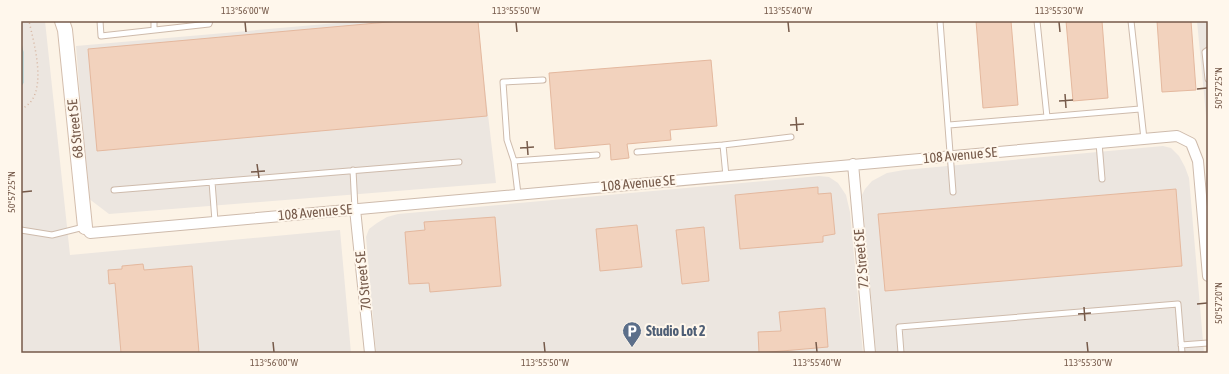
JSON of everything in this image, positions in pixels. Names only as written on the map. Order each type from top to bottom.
[{"type":"street","name":"68 Street SE","points":[[64,24],[85,227]]},
{"type":"street","name":"108 Avenue SE","points":[[85,227],[90,232],[1177,136],[1191,143],[1198,161],[1208,276]]},
{"type":"street","name":"72 Street SE","points":[[853,164],[870,353]]},
{"type":"street","name":"70 Street SE","points":[[355,209],[370,353]]},
{"type":"lane","points":[[100,21],[101,36],[210,24],[210,21]]},
{"type":"lane","points":[[154,21],[154,30]]},
{"type":"lane","points":[[940,21],[953,192]]},
{"type":"lane","points":[[1037,21],[1047,117]]},
{"type":"lane","points":[[1131,21],[1144,139]]},
{"type":"lane","points":[[1208,50],[1205,52],[1208,79]]},
{"type":"lane","points":[[518,194],[514,161],[507,140],[503,82],[543,80]]},
{"type":"lane","points":[[949,125],[1140,109]]},
{"type":"lane","points":[[638,152],[723,145],[791,137]]},
{"type":"lane","points":[[1099,143],[1102,179]]},
{"type":"lane","points":[[723,145],[726,176]]},
{"type":"lane","points":[[514,161],[596,155]]},
{"type":"lane","points":[[114,190],[459,162]]},
{"type":"lane","points":[[353,170],[355,209]]},
{"type":"lane","points":[[212,182],[215,221]]},
{"type":"lane","points":[[21,230],[52,235],[85,227]]},
{"type":"lane","points":[[901,353],[899,327],[1178,304],[1182,353]]},
{"type":"lane","points":[[1181,345],[1208,343]]},
{"type":"path","points":[[21,109],[26,107],[32,100],[36,89],[38,74],[36,54],[29,21]]},
{"type":"shaded area","points":[[21,21],[45,21],[70,255],[340,230],[351,353],[21,353]]},
{"type":"shaded area","points":[[360,21],[477,21],[496,183],[109,214],[88,198],[76,46]]},
{"type":"shaded area","points":[[1197,21],[1208,21],[1208,136]]},
{"type":"shaded area","points":[[1163,146],[1171,148],[1179,156],[1189,178],[1204,353],[876,353],[862,195],[872,181],[887,173],[904,170]]},
{"type":"shaded area","points":[[819,176],[829,177],[838,183],[846,195],[850,212],[863,353],[376,353],[366,237],[369,229],[387,217],[398,214]]},
{"type":"water","points":[[21,43],[23,52],[23,83],[21,86]]},
{"type":"building","points":[[399,21],[478,21],[487,116],[97,151],[88,49]]},
{"type":"building","points":[[976,21],[1011,21],[1018,105],[983,108]]},
{"type":"building","points":[[1066,21],[1102,21],[1108,98],[1073,101]]},
{"type":"building","points":[[1157,21],[1191,21],[1196,90],[1162,92]]},
{"type":"building","points":[[711,60],[717,126],[670,130],[671,140],[627,144],[629,158],[611,160],[610,144],[555,149],[549,73]]},
{"type":"building","points":[[818,187],[818,194],[831,193],[835,234],[823,236],[823,242],[740,249],[735,195]]},
{"type":"building","points":[[1176,189],[1182,266],[885,291],[878,214]]},
{"type":"building","points":[[495,217],[501,286],[430,292],[429,283],[409,284],[405,232],[425,230],[424,222]]},
{"type":"building","points":[[637,225],[642,267],[600,271],[596,229]]},
{"type":"building","points":[[704,227],[709,281],[682,284],[676,230]]},
{"type":"building","points":[[143,264],[144,270],[192,266],[199,353],[121,353],[115,283],[109,284],[108,270],[122,269],[122,266]]},
{"type":"building","points":[[825,308],[828,347],[759,353],[758,332],[781,331],[779,312]]},
{"type":"place","name":"Studio Lot 2","points":[[632,348]]}]
